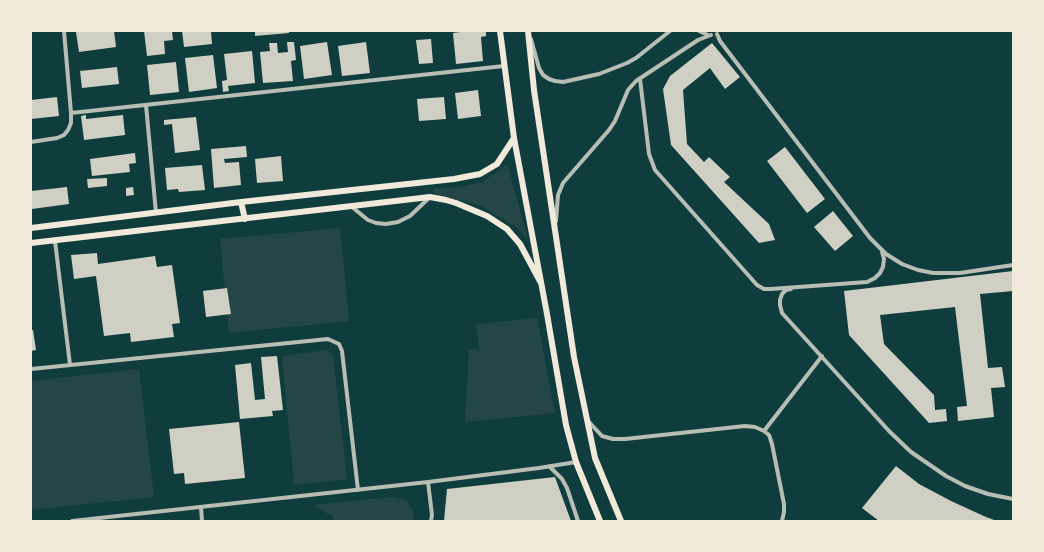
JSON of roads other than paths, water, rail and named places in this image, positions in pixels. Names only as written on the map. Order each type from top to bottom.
[{"type":"main road","points":[[500,31],[514,138],[566,425],[576,462],[600,521]]},
{"type":"main road","points":[[528,31],[534,90],[574,357],[585,417],[595,458],[621,521]]},
{"type":"main road","points":[[31,228],[242,202],[454,179],[480,174],[497,164],[514,138]]},
{"type":"main road","points":[[31,243],[430,197],[456,203],[487,216],[507,229],[520,244],[541,283]]},
{"type":"main road","points":[[242,202],[245,219]]},
{"type":"street","points":[[31,142],[57,138],[68,130],[71,113],[64,31]]},
{"type":"street","points":[[528,31],[539,68],[549,79],[563,82],[599,74],[627,63],[670,31]]},
{"type":"street","points":[[698,31],[705,35],[711,35]]},
{"type":"street","points":[[556,234],[558,195],[563,183],[609,130],[628,90],[640,78],[698,40],[718,32],[720,42],[870,238],[886,254],[902,264],[933,273],[960,273],[1013,266]]},
{"type":"street","points":[[71,113],[504,66]]},
{"type":"street","points":[[640,78],[649,154],[655,170],[757,285],[771,289],[868,282],[880,274],[883,268],[882,250]]},
{"type":"street","points":[[146,105],[156,213]]},
{"type":"street","points":[[352,206],[368,220],[386,224],[398,222],[410,216],[430,197]]},
{"type":"street","points":[[55,241],[70,365]]},
{"type":"street","points":[[793,288],[786,290],[782,294],[780,305],[782,313],[890,432],[911,452],[964,486],[1013,500]]},
{"type":"street","points":[[31,369],[328,339],[339,344],[342,351],[358,490]]},
{"type":"street","points":[[764,431],[822,356]]},
{"type":"street","points":[[585,417],[602,436],[612,439],[745,426],[755,427],[764,431],[769,435],[772,444],[784,504],[782,521]]},
{"type":"street","points":[[72,521],[428,482],[576,462]]},
{"type":"street","points":[[549,466],[562,479],[567,488],[578,521]]},
{"type":"street","points":[[428,482],[431,521]]},
{"type":"street","points":[[201,507],[202,521]]}]
